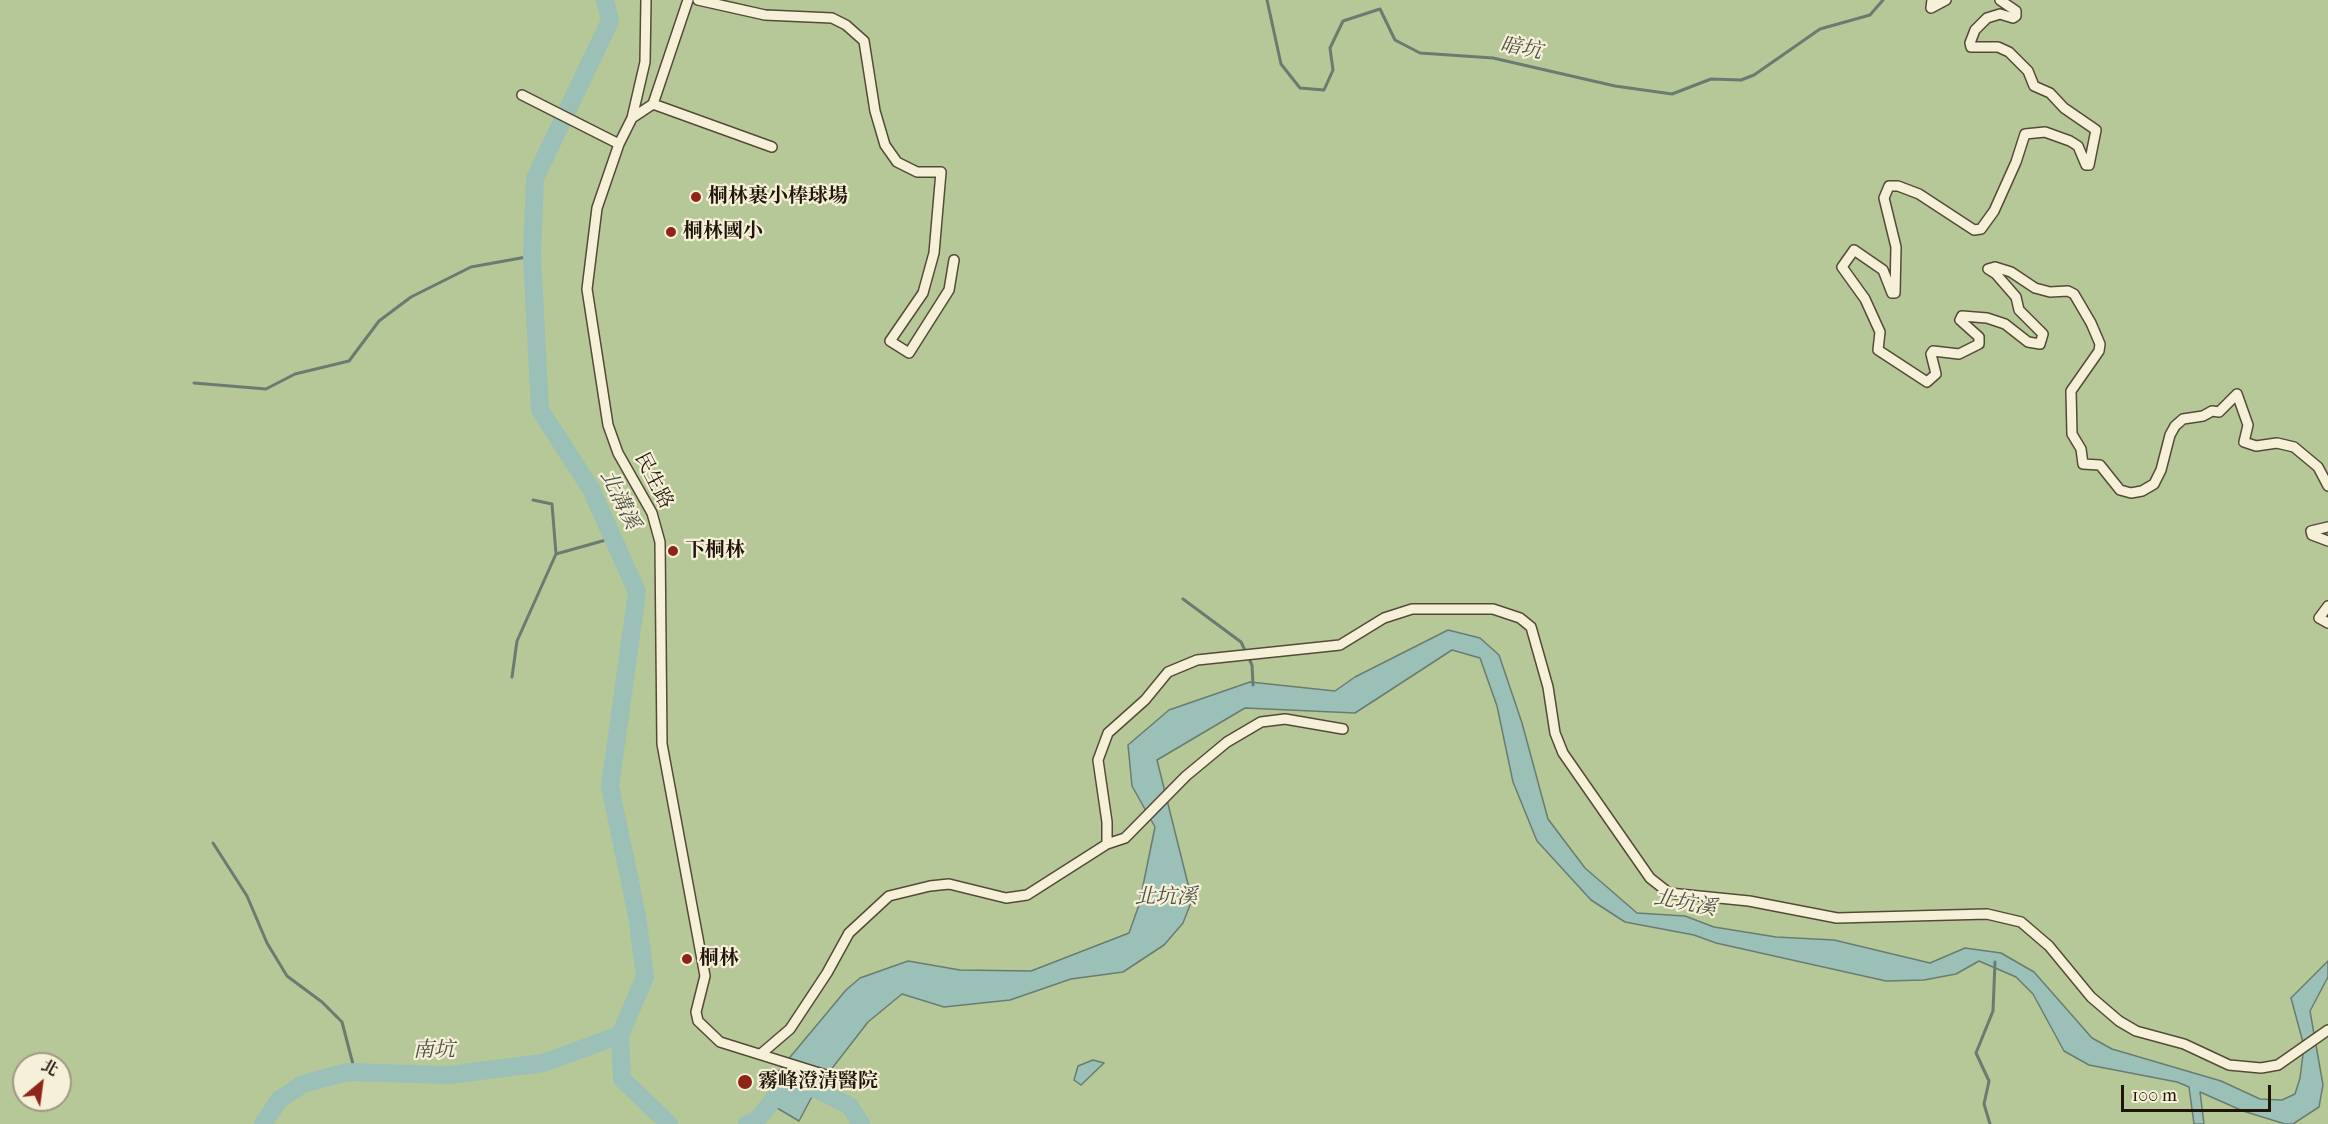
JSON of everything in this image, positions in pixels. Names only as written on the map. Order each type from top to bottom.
[{"type":"street","name":"民生路","points":[[646,0],[645,62],[632,118],[619,144],[597,207],[587,289],[608,425],[618,453],[652,513],[660,542],[662,744],[705,976],[696,1004],[698,1021],[720,1042],[762,1053]]},
{"type":"street","points":[[632,118],[653,104],[688,0]]},
{"type":"street","points":[[698,0],[765,15],[832,18],[846,25],[864,41],[874,111],[885,145],[897,162],[916,172],[941,172],[940,207],[932,263],[923,293],[890,341],[909,353],[949,290],[954,260]]},
{"type":"street","points":[[1932,0],[1931,8],[1946,0]]},
{"type":"street","points":[[2000,0],[2016,11],[2016,16],[2013,18],[2000,14],[1988,18],[1975,30],[1970,43],[1971,47],[1998,47],[2009,52],[2028,70],[2034,86],[2050,93],[2064,108],[2096,130],[2089,165],[2086,165],[2078,146],[2070,141],[2045,132],[2025,134],[2016,162],[1994,211],[1981,229],[1974,230],[1918,194],[1898,186],[1889,186],[1884,198],[1896,247],[1895,293],[1892,292],[1883,270],[1854,250],[1842,267],[1864,299],[1881,332],[1878,350],[1927,382],[1936,374],[1931,354],[1933,351],[1959,354],[1979,344],[1979,337],[1960,320],[1962,316],[1987,318],[2005,324],[2028,342],[2040,344],[2043,334],[2019,309],[2016,297],[1996,274],[1988,269],[2003,269],[2036,288],[2050,292],[2068,291],[2074,294],[2091,322],[2100,344],[2099,351],[2071,391],[2072,434],[2081,449],[2083,464],[2100,465],[2120,490],[2142,492],[2154,484],[2161,470],[2170,435],[2175,426],[2183,419],[2203,416],[2212,411],[2219,412],[2237,394],[2248,425],[2244,442],[2256,446],[2277,443],[2294,447],[2318,467],[2328,486]]},
{"type":"street","points":[[527,97],[619,144]]},
{"type":"street","points":[[653,104],[771,147]]},
{"type":"street","points":[[2328,527],[2311,531],[2317,538],[2328,541]]},
{"type":"street","points":[[2328,606],[2319,618],[2328,623]]},
{"type":"street","points":[[1107,844],[1107,822],[1098,760],[1108,733],[1145,700],[1168,672],[1197,660],[1340,645],[1384,618],[1412,609],[1493,609],[1520,618],[1531,627],[1548,687],[1555,733],[1563,753],[1655,885],[1669,892],[1686,896],[1749,901],[1837,918],[1987,914],[2021,922],[2049,946],[2091,997],[2119,1021],[2136,1030],[2184,1044],[2229,1065],[2261,1068],[2278,1065],[2291,1058],[2324,1032]]},
{"type":"street","points":[[829,1076],[774,1060],[762,1053],[790,1029],[827,973],[849,933],[889,896],[949,884],[1006,898],[1028,895],[1107,844],[1125,838],[1178,784],[1227,742],[1261,722],[1285,719],[1343,729]]},
{"type":"green space","points":[[0,0],[2328,0],[2328,1124],[0,1124]]},
{"type":"water","name":"北坑溪","points":[[1448,630],[1480,638],[1499,655],[1522,723],[1548,819],[1585,868],[1637,913],[1685,916],[1714,927],[1776,937],[1834,940],[1930,963],[1965,948],[2001,953],[2034,972],[2092,1038],[2112,1049],[2221,1081],[2260,1099],[2282,1100],[2295,1094],[2300,1078],[2304,1046],[2291,998],[2328,961],[2328,977],[2310,1011],[2323,1085],[2319,1107],[2293,1124],[2285,1124],[2243,1111],[2200,1092],[2204,1124],[2194,1124],[2189,1087],[2177,1082],[2089,1065],[2064,1051],[2033,994],[2016,977],[1979,961],[1956,974],[1924,980],[1886,981],[1716,943],[1694,935],[1625,922],[1591,900],[1537,841],[1513,782],[1497,706],[1480,658],[1452,650],[1355,713],[1245,708],[1157,760],[1192,900],[1183,923],[1164,945],[1123,972],[1071,979],[1010,1000],[944,1007],[902,994],[868,1022],[816,1089],[799,1121],[772,1105],[776,1074],[846,990],[860,978],[908,961],[960,970],[1031,971],[1129,933],[1139,905],[1155,827],[1132,786],[1128,745],[1169,710],[1250,682],[1335,691],[1355,677]]},
{"type":"water","points":[[1093,1060],[1104,1063],[1081,1085],[1074,1080],[1078,1066]]},
{"type":"waterway","name":"北溝溪","points":[[605,0],[610,21],[535,178],[532,256],[540,410],[591,489],[637,592],[610,786],[637,916],[645,977],[620,1035],[622,1079],[669,1124]]},
{"type":"waterway","name":"暗坑","points":[[1267,0],[1281,64],[1300,88],[1324,90],[1333,70],[1330,48],[1343,21],[1380,9],[1395,40],[1420,53],[1493,58],[1615,86],[1672,94],[1711,79],[1741,80],[1754,75],[1820,29],[1870,15],[1883,0]]},
{"type":"waterway","points":[[194,383],[266,389],[295,374],[349,361],[379,321],[411,297],[471,267],[532,256]]},
{"type":"waterway","points":[[533,500],[552,504],[556,554]]},
{"type":"waterway","points":[[512,677],[517,641],[556,554],[613,538]]},
{"type":"waterway","points":[[1183,599],[1241,642],[1252,665],[1253,685]]},
{"type":"waterway","points":[[213,843],[247,896],[267,943],[287,976],[322,1002],[342,1022],[355,1072]]},
{"type":"waterway","points":[[1990,1124],[1984,1104],[1989,1081],[1976,1053],[1993,1011],[1995,962]]},
{"type":"waterway","name":"南坑","points":[[263,1124],[279,1100],[303,1084],[347,1072],[449,1075],[543,1063],[620,1035]]},
{"type":"waterway","name":"北坑溪","points":[[747,1124],[757,1120],[786,1084]]},
{"type":"waterway","points":[[793,1087],[816,1089],[850,1106],[861,1124]]},
{"type":"place","name":"桐林裹小棒球場","points":[[696,197]]},
{"type":"place","name":"桐林國小","points":[[671,232]]},
{"type":"place","name":"下桐林","points":[[673,551]]},
{"type":"place","name":"桐林","points":[[687,959]]},
{"type":"place","name":"霧峰澄清醫院","points":[[745,1082]]}]
